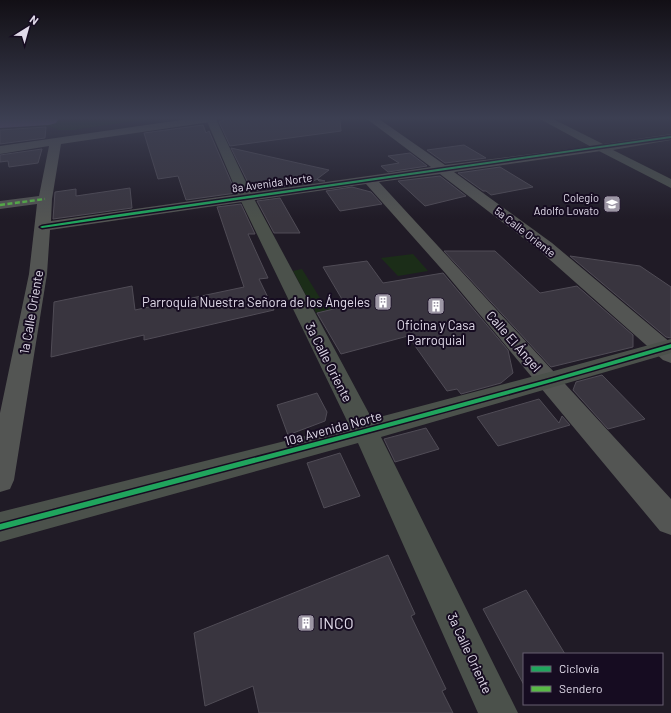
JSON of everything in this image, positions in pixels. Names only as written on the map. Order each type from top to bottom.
[{"type":"main road","name":"3a Calle Oriente","points":[[226,152],[246,196],[365,431],[498,713]]},
{"type":"main road","points":[[609,152],[671,184]]},
{"type":"main road","name":"10a Avenida Norte","points":[[0,527],[668,350]]},
{"type":"street","name":"1a Calle Oriente","points":[[0,480],[38,274],[45,198],[54,152]]},
{"type":"street","name":"5a Calle Oriente","points":[[418,152],[546,247],[668,350]]},
{"type":"street","name":"8a Avenida Norte","points":[[42,227],[246,196],[371,181],[570,152]]},
{"type":"street","name":"Calle El Ángel","points":[[371,181],[550,381],[671,521]]},
{"type":"street","points":[[0,205],[45,198]]},
{"type":"green space","points":[[413,254],[428,271],[398,276],[381,258]]},
{"type":"green space","points":[[302,269],[320,299],[309,301],[293,271]]},
{"type":"green space","points":[[342,300],[346,306],[316,313],[313,306]]},
{"type":"building","points":[[19,152],[41,152],[38,163],[9,167],[8,161],[0,162],[0,155]]},
{"type":"building","points":[[150,152],[218,152],[236,193],[186,200],[178,176],[158,179]]},
{"type":"building","points":[[233,152],[250,152],[329,170],[312,182],[252,191]]},
{"type":"building","points":[[430,152],[476,152],[486,158],[445,163]]},
{"type":"building","points":[[410,153],[427,166],[388,172],[381,166],[399,163],[388,156]]},
{"type":"building","points":[[500,167],[533,187],[491,195],[458,173]]},
{"type":"building","points":[[440,176],[466,196],[425,206],[398,181]]},
{"type":"building","points":[[352,187],[371,192],[382,204],[340,211],[326,191]]},
{"type":"building","points":[[130,188],[132,208],[53,219],[55,192],[76,189],[76,196]]},
{"type":"building","points":[[280,198],[300,233],[274,233],[257,201]]},
{"type":"building","points":[[241,204],[255,234],[248,234],[268,278],[259,279],[274,310],[144,340],[144,335],[51,357],[54,302],[132,286],[135,310],[244,287],[217,207]]},
{"type":"building","points":[[444,251],[495,251],[540,293],[577,286],[633,335],[633,347],[551,367]]},
{"type":"building","points":[[570,256],[640,266],[671,287],[671,338],[666,337]]},
{"type":"building","points":[[367,261],[383,283],[443,273],[508,350],[513,373],[501,383],[461,394],[457,389],[447,391],[408,336],[341,354],[317,313],[346,306],[323,267]]},
{"type":"building","points":[[602,375],[645,419],[608,429],[573,390],[576,382]]},
{"type":"building","points":[[317,393],[327,412],[325,421],[288,435],[277,405]]},
{"type":"building","points":[[539,399],[559,423],[562,416],[570,425],[498,446],[477,417]]},
{"type":"building","points":[[426,428],[439,449],[395,462],[384,439]]},
{"type":"building","points":[[340,453],[360,496],[324,508],[307,463]]},
{"type":"building","points":[[388,555],[415,614],[411,616],[446,689],[442,691],[453,713],[259,713],[253,686],[205,706],[194,633]]},
{"type":"building","points":[[526,590],[564,653],[523,653],[523,683],[483,609]]},
{"type":"marked path","points":[[0,205],[45,199]]},
{"type":"cycle path","points":[[42,227],[567,152]]},
{"type":"cycle path","points":[[0,527],[365,431],[550,381],[671,346]]},
{"type":"place","name":"Colegio Adolfo Lovato","points":[[612,204]]},
{"type":"place","name":"Parroquia Nuestra Señora de los Ángeles","points":[[383,302]]},
{"type":"place","name":"Oficina y Casa Parroquial","points":[[436,306]]},
{"type":"place","name":"INCO","points":[[306,623]]}]
